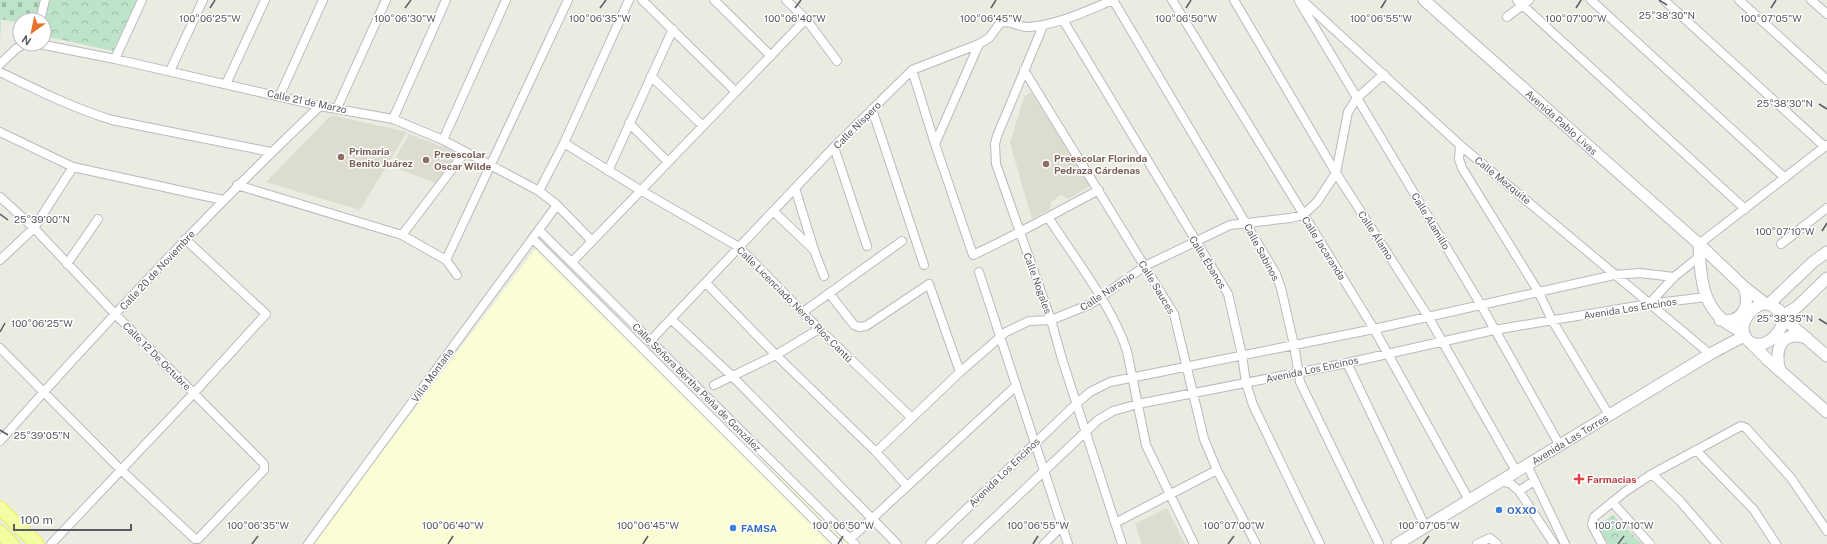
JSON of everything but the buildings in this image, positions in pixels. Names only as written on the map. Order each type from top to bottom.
[{"type":"main road","points":[[0,508],[37,544]]},
{"type":"main road","points":[[0,532],[12,544]]},
{"type":"street","points":[[42,12],[45,0]]},
{"type":"street","points":[[115,59],[142,0]]},
{"type":"street","points":[[170,71],[203,0]]},
{"type":"street","points":[[226,84],[265,0]]},
{"type":"street","points":[[280,96],[323,0]]},
{"type":"street","points":[[337,108],[386,0]]},
{"type":"street","points":[[393,120],[446,0]]},
{"type":"street","points":[[443,140],[506,0]]},
{"type":"street","points":[[446,260],[568,0]]},
{"type":"street","points":[[539,191],[564,143],[629,0]]},
{"type":"street","points":[[642,0],[736,92]]},
{"type":"street","points":[[714,0],[771,56]]},
{"type":"street","points":[[786,0],[806,19],[837,61]]},
{"type":"street","name":"Calle Níspero","points":[[651,340],[834,147],[912,70],[979,44],[989,38],[1001,22],[1008,22],[1026,27],[1043,26],[1063,20],[1113,0]]},
{"type":"street","name":"Calle Sabinos","points":[[1113,0],[1276,274],[1281,288],[1294,344],[1298,371],[1305,393],[1379,544]]},
{"type":"street","name":"Calle Jacaranda","points":[[1172,0],[1374,329],[1469,500]]},
{"type":"street","name":"Calle Álamo","points":[[1234,0],[1336,173],[1428,318],[1516,471]]},
{"type":"street","name":"Calle Mezquite","points":[[1300,0],[1384,74],[1460,146],[1543,213],[1614,275],[1710,354]]},
{"type":"street","name":"Calle Alamillo","points":[[1300,0],[1481,305],[1559,444]]},
{"type":"street","name":"Avenida Pablo Livas","points":[[1424,0],[1699,244],[1744,287],[1767,304]]},
{"type":"street","points":[[1507,17],[1519,2],[1530,0]]},
{"type":"street","points":[[1590,0],[1786,178]]},
{"type":"street","points":[[1664,0],[1826,146],[1699,244],[1701,277],[1706,297],[1710,308],[1720,320],[1760,345],[1770,342],[1782,327],[1782,316]]},
{"type":"street","points":[[1739,0],[1827,80]]},
{"type":"street","points":[[1811,0],[1827,14]]},
{"type":"street","points":[[1519,2],[1745,210]]},
{"type":"street","points":[[572,262],[806,19]]},
{"type":"street","name":"Calle Ébanos","points":[[1063,20],[1195,242],[1228,294],[1242,355],[1246,383],[1260,422],[1320,544]]},
{"type":"street","name":"Calle Nogales","points":[[1043,26],[997,136],[995,155],[996,164],[1051,320],[1076,404],[1122,544]]},
{"type":"street","points":[[608,171],[673,30]]},
{"type":"street","points":[[935,144],[979,44]]},
{"type":"street","name":"Calle 21 de Marzo","points":[[52,46],[170,71],[320,106],[337,108],[393,120],[443,140],[539,191],[557,205],[592,241]]},
{"type":"street","points":[[0,64],[13,52]]},
{"type":"street","points":[[912,70],[935,144],[973,255],[1020,234],[1048,217],[1099,190]]},
{"type":"street","name":"Calle Sauces","points":[[1024,70],[1174,314],[1204,439],[1217,470],[1256,544]]},
{"type":"street","points":[[0,72],[55,99],[88,113],[112,120],[271,152]]},
{"type":"street","points":[[1303,215],[1317,202],[1336,173],[1348,112],[1357,98],[1384,74]]},
{"type":"street","points":[[652,76],[703,126]]},
{"type":"street","name":"Calle 20 de Noviembre","points":[[0,441],[43,392],[185,239],[237,185],[320,106]]},
{"type":"street","points":[[872,109],[924,265]]},
{"type":"street","points":[[629,123],[668,162]]},
{"type":"street","points":[[0,132],[73,167],[223,200]]},
{"type":"street","name":"Calle Licenciado Nereo Ríos Cantú","points":[[564,143],[608,171],[739,248],[819,329],[912,418]]},
{"type":"street","points":[[1460,146],[1459,159],[1462,168],[1538,291],[1552,320],[1609,415]]},
{"type":"street","points":[[834,147],[867,246]]},
{"type":"street","points":[[402,235],[465,152]]},
{"type":"street","points":[[0,260],[34,228],[73,167]]},
{"type":"street","points":[[237,185],[402,235],[446,260],[457,275]]},
{"type":"street","points":[[795,188],[814,250],[824,276]]},
{"type":"street","name":"Calle 12 De Octubre","points":[[0,197],[34,228],[116,315],[264,464],[262,473],[198,539],[195,539],[120,469]]},
{"type":"street","name":"Villa Montaña","points":[[308,544],[557,205]]},
{"type":"street","points":[[1781,244],[1827,208]]},
{"type":"street","points":[[773,211],[814,250]]},
{"type":"street","name":"Calle Naranjo","points":[[876,452],[960,372],[1000,336],[1015,326],[1028,321],[1051,320],[1081,309],[1145,266],[1230,225],[1290,218],[1303,215]]},
{"type":"street","points":[[1048,217],[1100,297],[1122,336],[1146,445],[1194,544]]},
{"type":"street","points":[[67,264],[98,219]]},
{"type":"street","name":"Calle Señora Bertha Peña de González","points":[[539,230],[852,542]]},
{"type":"street","points":[[50,544],[194,393],[266,314],[185,239]]},
{"type":"street","name":"Calle Señora Bertha Peña de González","points":[[533,239],[838,544]]},
{"type":"street","points":[[803,312],[902,241]]},
{"type":"street","points":[[1767,304],[1813,262],[1827,252]]},
{"type":"street","points":[[1649,304],[1674,277],[1700,257]]},
{"type":"street","points":[[979,272],[1068,544]]},
{"type":"street","name":"Avenida Los Encinos","points":[[930,544],[1076,404],[1090,392],[1101,386],[1132,377],[1428,318],[1538,291],[1614,275],[1640,273],[1674,277]]},
{"type":"street","points":[[1782,316],[1796,307],[1827,278]]},
{"type":"street","points":[[706,283],[776,355],[876,452],[906,486]]},
{"type":"street","points":[[829,293],[854,325],[862,327],[866,326],[929,284],[960,372]]},
{"type":"street","points":[[1720,320],[1731,321],[1736,319],[1744,310],[1747,297],[1744,287]]},
{"type":"street","points":[[592,297],[600,290]]},
{"type":"street","points":[[1779,293],[1779,298],[1785,306],[1790,308],[1796,307]]},
{"type":"street","name":"Avenida Los Encinos","points":[[968,544],[1098,420],[1113,411],[1138,404],[1246,383],[1298,371],[1347,363],[1494,330],[1649,304],[1706,297]]},
{"type":"street","points":[[1827,356],[1782,316],[1775,306],[1767,304],[1757,306],[1744,319],[1746,337],[1780,371],[1827,412]]},
{"type":"street","points":[[671,319],[732,376],[897,544]]},
{"type":"street","points":[[714,385],[776,355],[819,329]]},
{"type":"street","points":[[1780,371],[1777,355],[1778,349],[1784,340],[1794,336],[1807,338]]},
{"type":"street","name":"Avenida Las Torres","points":[[1396,544],[1710,354],[1746,337]]},
{"type":"street","points":[[0,348],[120,469]]},
{"type":"street","points":[[1347,363],[1425,526]]},
{"type":"street","points":[[852,542],[871,518],[1016,386]]},
{"type":"street","points":[[1602,544],[1591,522],[1594,517],[1612,502],[1652,474],[1739,426],[1744,426],[1791,478],[1827,531]]},
{"type":"street","points":[[1696,450],[1754,510],[1776,544]]},
{"type":"street","points":[[1527,465],[1565,544]]},
{"type":"street","points":[[1115,523],[1170,496],[1217,470]]},
{"type":"street","points":[[1652,474],[1680,501],[1716,544]]},
{"type":"street","points":[[1502,481],[1511,484],[1519,491],[1554,544]]},
{"type":"street","points":[[1519,491],[1534,481]]},
{"type":"street","points":[[1612,502],[1650,544]]},
{"type":"street","points":[[1537,519],[1549,512]]},
{"type":"street","points":[[1044,544],[1062,526]]},
{"type":"street","points":[[1477,544],[1490,538],[1497,544]]},
{"type":"shaded area","name":"Preescolar Florinda Pedraza Cárdenas","points":[[1031,92],[1090,186],[1068,199],[1061,195],[1051,202],[1050,209],[1032,219],[1010,143],[1024,97]]},
{"type":"shaded area","name":"Primaria Benito Juárez","points":[[331,115],[407,132],[360,210],[266,182]]},
{"type":"shaded area","name":"Preescolar Oscar Wilde","points":[[409,134],[461,154],[438,184],[391,166]]},
{"type":"shaded area","points":[[539,244],[849,544],[312,544]]},
{"type":"shaded area","points":[[1167,508],[1185,544],[1142,544],[1135,524]]},
{"type":"green space","points":[[0,0],[41,0],[37,12],[12,12],[12,21],[1,19],[0,41]]},
{"type":"green space","points":[[49,0],[137,0],[113,51],[52,38],[52,12],[46,12]]},
{"type":"green space","points":[[1613,515],[1642,544],[1608,544],[1597,526]]},
{"type":"place","name":"Primaria Benito Juárez","points":[[341,157]]},
{"type":"place","name":"Preescolar Oscar Wilde","points":[[426,160]]},
{"type":"place","name":"Preescolar Florinda Pedraza Cárdenas","points":[[1046,164]]},
{"type":"place","name":"Farmacias","points":[[1579,479]]},
{"type":"place","name":"OXXO","points":[[1499,510]]},
{"type":"place","name":"FAMSA","points":[[733,528]]}]
